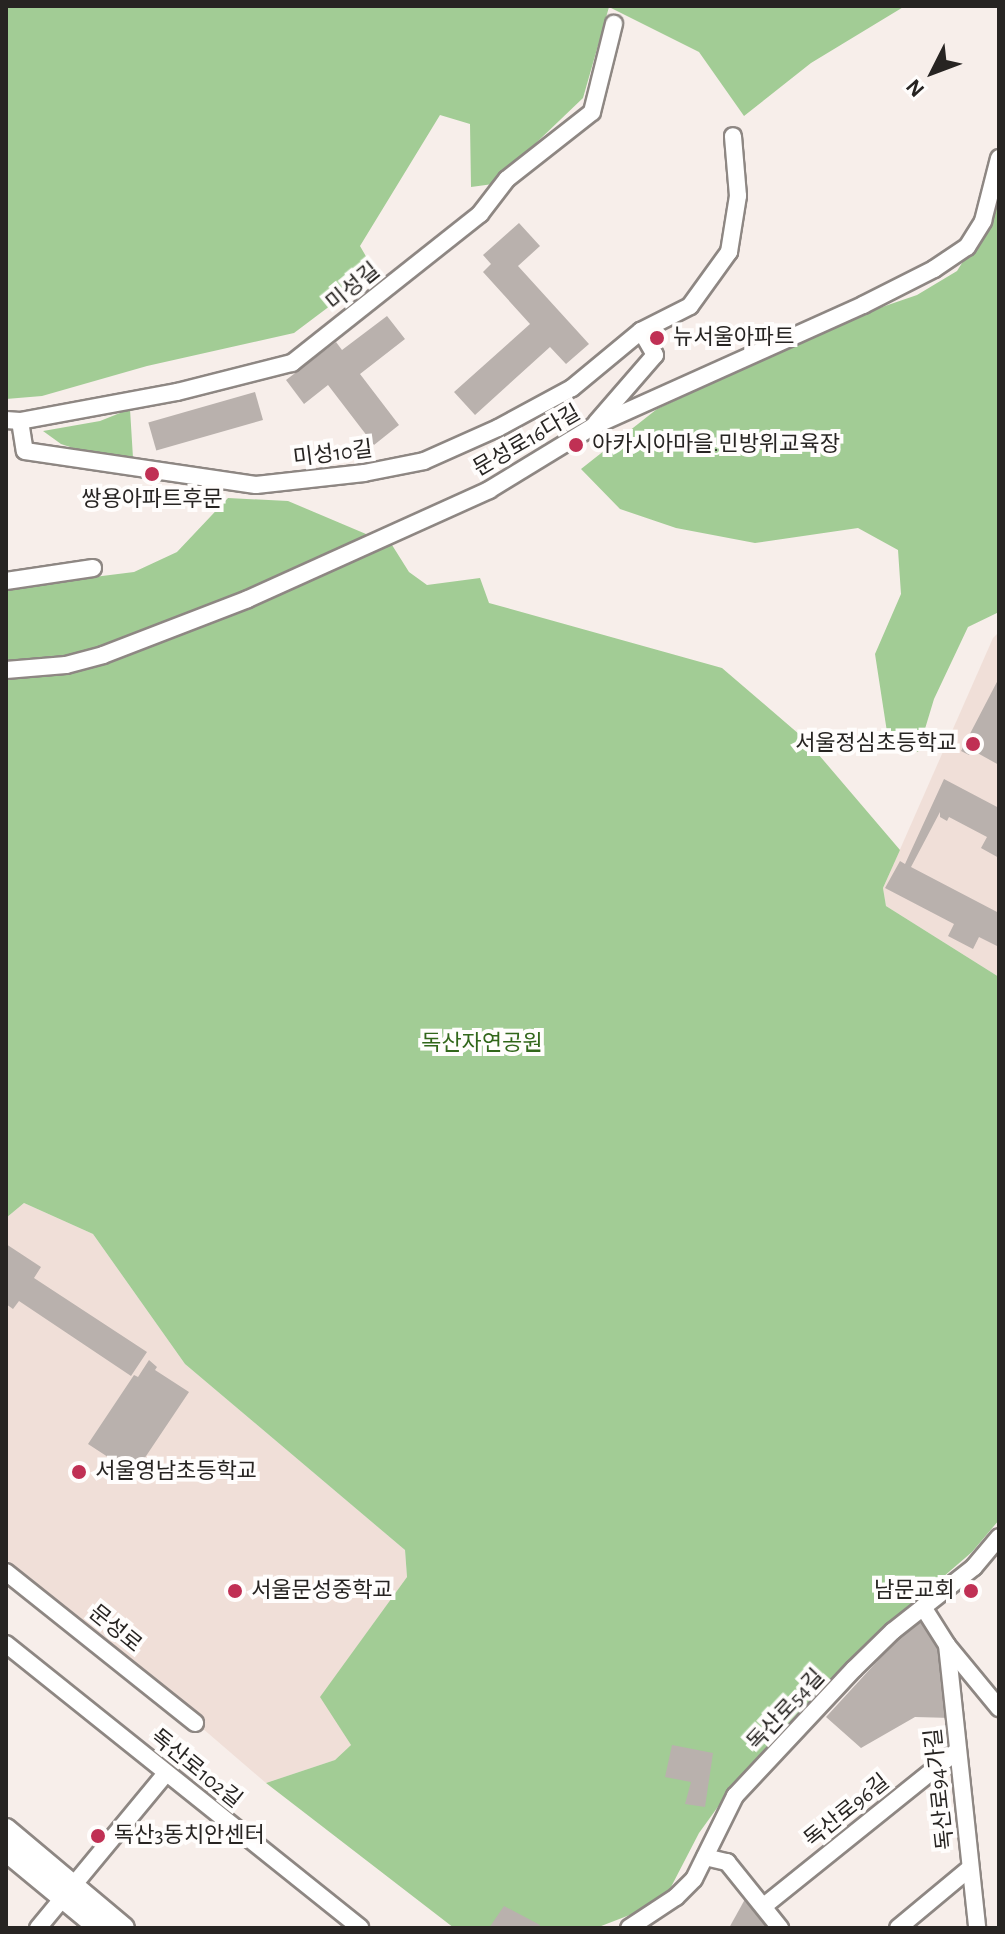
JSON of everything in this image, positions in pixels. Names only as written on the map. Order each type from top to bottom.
[{"type":"main road","points":[[6,1829],[68,1890],[99,1928]]},
{"type":"main road","points":[[6,1851],[124,1928]]},
{"type":"street","name":"미성길","points":[[13,420],[177,392],[292,363],[480,214],[507,179],[592,112],[614,24]]},
{"type":"street","name":"미성10길","points":[[6,451],[25,451],[256,485],[364,473],[424,461],[512,421],[572,388],[641,331],[690,306],[729,252],[738,196],[733,136]]},
{"type":"street","name":"문성로16다길","points":[[6,670],[66,665],[103,655],[248,599],[489,490],[594,426],[810,331],[934,269],[967,247],[983,221],[999,158]]},
{"type":"street","points":[[594,426],[655,355],[641,331]]},
{"type":"street","points":[[13,420],[25,451]]},
{"type":"street","points":[[6,581],[93,568]]},
{"type":"street","name":"독산로54길","points":[[629,1928],[676,1897],[694,1879],[725,1809],[854,1669],[923,1607],[974,1567],[999,1537]]},
{"type":"street","name":"문성로","points":[[6,1572],[195,1723]]},
{"type":"street","points":[[923,1607],[947,1645],[999,1708]]},
{"type":"street","name":"독산로102길","points":[[6,1644],[360,1928]]},
{"type":"street","name":"독산로94가길","points":[[947,1645],[977,1928]]},
{"type":"street","name":"독산로96길","points":[[764,1906],[958,1750]]},
{"type":"street","points":[[38,1928],[166,1773]]},
{"type":"street","points":[[705,1857],[727,1862],[780,1928]]},
{"type":"street","points":[[898,1928],[970,1868]]},
{"type":"shaded area","name":"서울정심초등학교","points":[[999,632],[999,977],[886,906],[883,888],[993,638]]},
{"type":"shaded area","points":[[24,1203],[93,1234],[185,1364],[405,1550],[407,1577],[321,1697],[351,1745],[335,1760],[266,1783],[6,1559],[6,1218]]},
{"type":"green space","points":[[6,6],[905,6],[811,63],[744,116],[699,52],[609,7],[583,98],[493,184],[471,187],[470,124],[440,115],[360,246],[375,272],[294,333],[147,366],[42,396],[6,399]]},
{"type":"green space","points":[[999,204],[999,612],[968,627],[934,699],[918,752],[887,732],[875,654],[901,594],[898,550],[858,528],[755,543],[676,528],[620,509],[581,469],[657,409],[856,316],[917,295],[957,271]]},
{"type":"green space","points":[[130,409],[133,458],[100,457],[61,444],[43,431],[100,421]]},
{"type":"green space","name":"독산자연공원","points":[[228,498],[288,501],[392,545],[409,572],[427,585],[480,578],[489,603],[722,668],[807,741],[900,850],[883,888],[886,906],[999,977],[999,1520],[972,1552],[878,1633],[725,1797],[699,1833],[671,1887],[653,1906],[596,1928],[454,1928],[266,1783],[335,1760],[351,1745],[320,1697],[407,1577],[405,1550],[185,1364],[93,1234],[24,1203],[6,1218],[6,588],[134,572],[177,552]]},
{"type":"building","points":[[519,223],[540,246],[518,266],[589,344],[566,364],[550,347],[475,415],[454,392],[530,324],[483,272],[491,264],[483,255]]},
{"type":"building","points":[[387,316],[405,339],[360,374],[399,425],[374,445],[328,385],[304,404],[286,380],[336,342],[342,350]]},
{"type":"building","points":[[255,392],[263,420],[156,450],[148,423]]},
{"type":"building","points":[[999,678],[999,765],[972,750],[969,755],[961,751]]},
{"type":"building","points":[[944,779],[999,808],[999,858],[981,848],[987,837],[949,817],[947,821],[940,817],[940,812],[911,867],[999,913],[999,947],[979,937],[973,949],[948,936],[954,924],[885,888],[900,861],[905,864]]},
{"type":"building","points":[[6,1244],[41,1267],[34,1278],[147,1352],[131,1376],[19,1301],[13,1309],[6,1304]]},
{"type":"building","points":[[149,1360],[157,1367],[155,1370],[189,1392],[134,1474],[88,1444],[134,1375],[138,1377]]},
{"type":"building","points":[[922,1619],[945,1646],[952,1718],[915,1717],[861,1748],[826,1717],[894,1643]]},
{"type":"building","points":[[672,1745],[713,1753],[705,1807],[685,1804],[691,1782],[665,1777]]},
{"type":"building","points":[[749,1892],[774,1928],[729,1928]]},
{"type":"building","points":[[504,1906],[540,1925],[538,1928],[489,1928]]},
{"type":"place","name":"뉴서울아파트","points":[[657,338]]},
{"type":"place","name":"아카시아마을.민방위교육장","points":[[576,445]]},
{"type":"place","name":"쌍용아파트후문","points":[[152,474]]},
{"type":"place","name":"서울정심초등학교","points":[[973,744]]},
{"type":"place","name":"서울영남초등학교","points":[[79,1472]]},
{"type":"place","name":"서울문성중학교","points":[[235,1591]]},
{"type":"place","name":"남문교회","points":[[971,1591]]},
{"type":"place","name":"독산3동치안센터","points":[[98,1836]]}]
